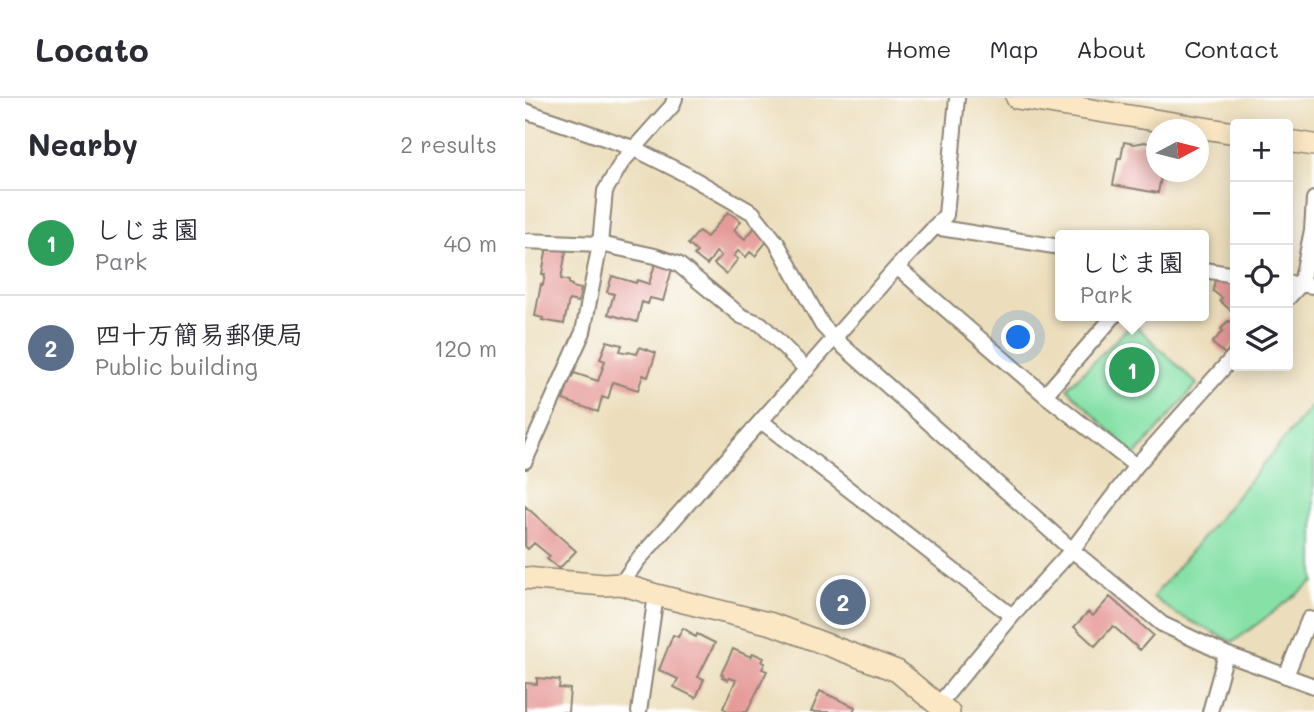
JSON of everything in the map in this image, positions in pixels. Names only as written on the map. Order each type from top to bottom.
[{"type":"street","points":[[525,461],[583,332],[600,244],[605,191],[622,162],[672,106],[675,98]]},
{"type":"street","points":[[621,584],[638,560],[946,215],[957,98]]},
{"type":"street","points":[[1017,98],[1230,132]]},
{"type":"street","points":[[525,111],[633,148],[753,213],[778,243],[822,326],[1072,550],[1162,624],[1226,654],[1314,687]]},
{"type":"street","points":[[1293,142],[1314,145]]},
{"type":"street","points":[[1301,285],[1312,230],[1314,199]]},
{"type":"street","points":[[934,227],[1055,246]]},
{"type":"street","points":[[525,241],[600,244],[678,264],[741,316],[761,324],[807,370]]},
{"type":"street","points":[[897,267],[1045,395],[1136,466]]},
{"type":"street","points":[[1209,271],[1230,274]]},
{"type":"street","points":[[1045,395],[1110,321]]},
{"type":"street","points":[[525,578],[621,584],[772,624],[897,671],[943,708],[1012,616],[1072,550],[1136,466],[1230,361]]},
{"type":"street","points":[[761,421],[1012,616]]},
{"type":"street","points":[[639,712],[656,595]]},
{"type":"street","points":[[1286,676],[1309,619],[1314,620]]},
{"type":"street","points":[[1210,712],[1226,654]]},
{"type":"green space","points":[[1133,323],[1197,384],[1135,456],[1067,388]]},
{"type":"green space","points":[[1314,403],[1314,583],[1233,642],[1176,614],[1153,597]]},
{"type":"building","points":[[1124,142],[1146,142],[1146,182],[1160,182],[1158,193],[1113,185],[1118,158],[1121,158]]},
{"type":"building","points":[[728,212],[741,221],[734,230],[745,239],[755,227],[767,241],[755,256],[750,252],[746,257],[738,251],[734,256],[738,259],[726,274],[714,264],[721,256],[716,252],[707,265],[694,255],[697,252],[688,244],[699,231],[707,237]]},
{"type":"building","points":[[547,247],[566,251],[561,279],[569,281],[572,287],[581,289],[578,302],[569,300],[564,324],[535,316],[545,274],[542,274]]},
{"type":"building","points":[[655,264],[672,269],[663,301],[650,298],[648,304],[642,302],[637,322],[608,314],[614,294],[607,292],[612,276],[649,284]]},
{"type":"building","points":[[1215,279],[1230,282],[1230,310],[1220,301],[1222,298],[1213,291]]},
{"type":"building","points":[[1228,321],[1230,348],[1225,354],[1212,343]]},
{"type":"building","points":[[607,341],[622,345],[620,351],[628,353],[637,354],[640,347],[656,353],[648,377],[643,375],[638,390],[613,382],[608,399],[602,397],[598,412],[563,400],[574,373],[598,381],[605,361],[600,359]]},
{"type":"building","points":[[525,506],[576,551],[559,569],[547,559],[550,556],[534,543],[528,549],[525,546]]},
{"type":"building","points":[[1110,597],[1153,635],[1140,650],[1113,626],[1095,646],[1074,627],[1088,612],[1093,616]]},
{"type":"building","points":[[683,628],[696,637],[697,634],[715,643],[698,677],[704,679],[696,698],[674,687],[678,679],[659,670],[673,635],[678,637]]},
{"type":"building","points":[[733,649],[751,657],[753,653],[764,658],[762,669],[767,671],[747,712],[730,712],[723,708],[736,680],[728,680],[721,674]]},
{"type":"building","points":[[537,678],[560,680],[559,688],[570,689],[568,712],[525,712],[525,683],[537,684]]},
{"type":"building","points":[[820,691],[855,707],[853,712],[811,712]]},
{"type":"place","name":"しじま園","points":[[1132,370]]},
{"type":"place","name":"四十万簡易郵便局","points":[[843,602]]}]
